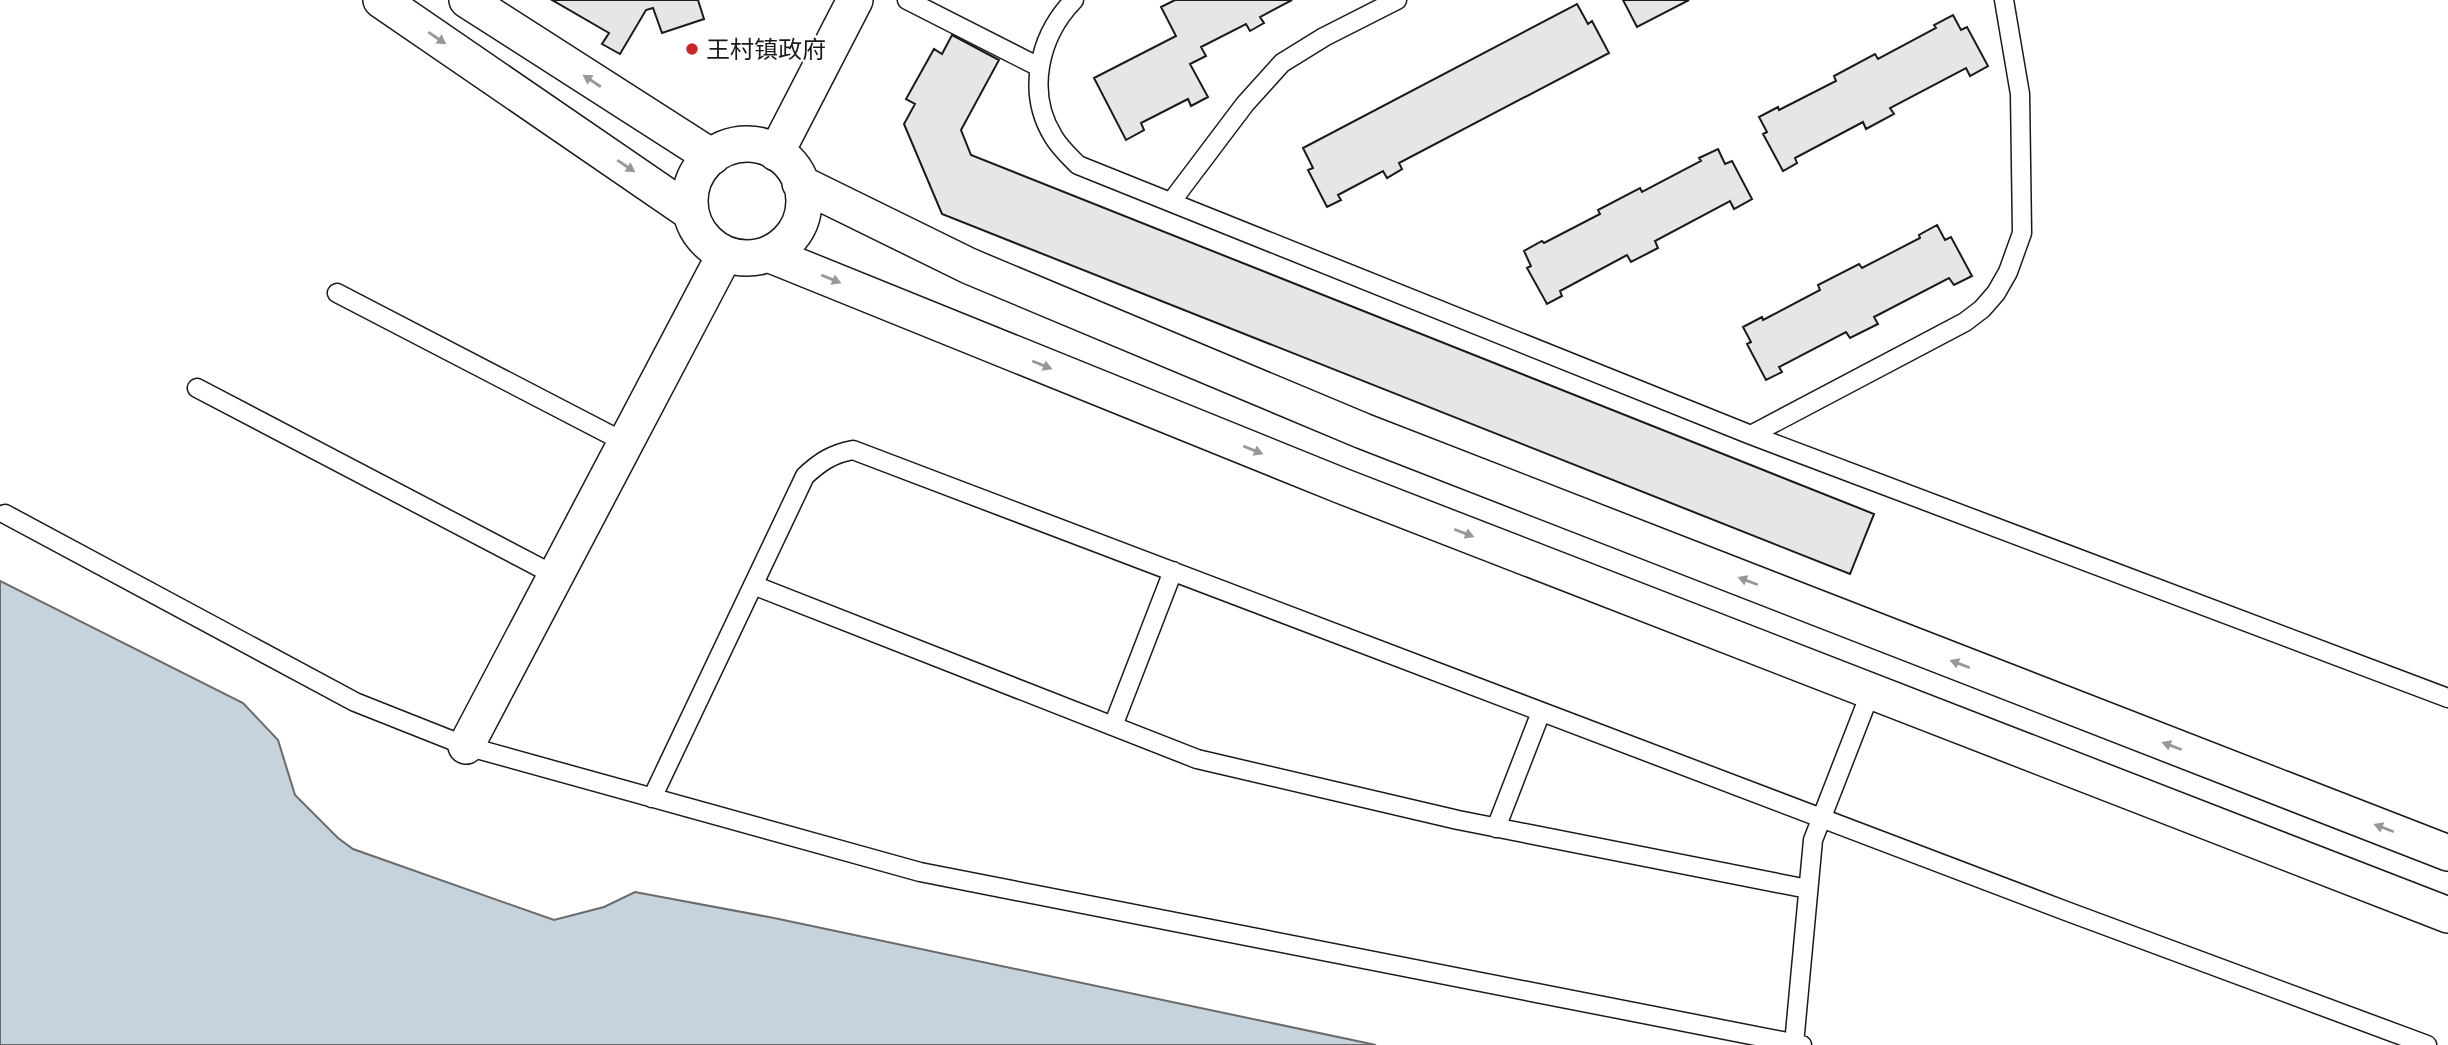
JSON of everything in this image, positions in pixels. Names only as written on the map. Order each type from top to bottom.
[{"type":"street","points":[[381,0],[690,212]]},
{"type":"street","points":[[776,153],[855,0]]},
{"type":"street","points":[[480,4],[712,157]]},
{"type":"street","points":[[740,145],[755,145],[770,149],[794,169],[804,198],[802,217],[793,234],[780,248],[768,254],[744,258],[725,254],[709,244],[697,230],[690,212],[690,193],[696,176],[712,157],[740,145]]},
{"type":"street","points":[[800,183],[969,266],[1363,431],[2448,853]]},
{"type":"street","points":[[466,746],[725,254]]},
{"type":"street","points":[[768,254],[1342,486],[2448,915]]},
{"type":"lane","points":[[907,0],[1039,66]]},
{"type":"lane","points":[[1074,0],[1045,45],[1039,66],[1038,84],[1045,119],[1053,137],[1078,165],[1751,435],[2448,698]]},
{"type":"lane","points":[[1171,202],[1245,104],[1283,63],[1324,37],[1397,0]]},
{"type":"lane","points":[[1751,435],[1965,322],[1982,309],[1996,293],[2008,272],[2022,233],[2020,94],[2004,0]]},
{"type":"lane","points":[[337,293],[626,443]]},
{"type":"lane","points":[[197,388],[556,576]]},
{"type":"lane","points":[[652,798],[805,476],[823,459],[853,450],[2427,1045]]},
{"type":"lane","points":[[5,514],[355,702],[466,746],[920,872],[1798,1044],[1813,840],[1871,691]]},
{"type":"lane","points":[[1113,726],[1173,571]]},
{"type":"lane","points":[[753,584],[1197,759],[1496,828],[1808,889]]},
{"type":"lane","points":[[1496,828],[1541,712]]},
{"type":"shaded area","points":[[0,581],[243,703],[278,740],[295,795],[338,838],[353,849],[554,920],[604,907],[635,892],[774,918],[1376,1045],[0,1045]]},
{"type":"building","points":[[552,0],[698,0],[704,19],[662,33],[653,8],[646,10],[620,54],[602,44],[609,33]]},
{"type":"building","points":[[1175,0],[1292,0],[1260,17],[1264,23],[1250,31],[1246,24],[1201,47],[1206,56],[1190,64],[1208,97],[1191,106],[1188,99],[1141,123],[1144,130],[1126,140],[1094,78],[1176,36],[1161,7]]},
{"type":"building","points":[[1623,0],[1689,0],[1637,27]]},
{"type":"building","points":[[1577,4],[1588,24],[1592,21],[1609,53],[1399,163],[1402,169],[1387,178],[1383,171],[1338,195],[1341,200],[1327,207],[1308,170],[1313,168],[1303,148]]},
{"type":"building","points":[[1953,15],[1961,30],[1967,27],[1988,66],[1970,76],[1966,68],[1890,108],[1894,114],[1866,129],[1863,122],[1795,158],[1797,163],[1783,171],[1763,134],[1767,132],[1759,117],[1778,107],[1779,110],[1836,81],[1834,76],[1875,54],[1878,59],[1936,28],[1934,25]]},
{"type":"building","points":[[952,35],[999,60],[961,130],[971,155],[1874,514],[1850,574],[942,214],[904,124],[915,104],[906,99],[934,49],[942,54]]},
{"type":"building","points":[[1718,149],[1725,164],[1732,161],[1752,199],[1734,209],[1730,201],[1655,241],[1658,248],[1631,262],[1627,255],[1560,291],[1562,296],[1547,304],[1527,268],[1531,266],[1524,251],[1600,214],[1598,210],[1640,188],[1642,192],[1701,161],[1699,158]]},
{"type":"building","points":[[1937,225],[1945,240],[1951,237],[1972,276],[1954,285],[1949,278],[1874,317],[1878,324],[1850,338],[1846,332],[1779,367],[1782,372],[1766,380],[1747,344],[1751,342],[1743,327],[1762,317],[1763,320],[1820,290],[1818,285],[1859,264],[1862,268],[1920,238],[1919,235]]},
{"type":"place","name":"王村镇政府","points":[[692,49]]}]
